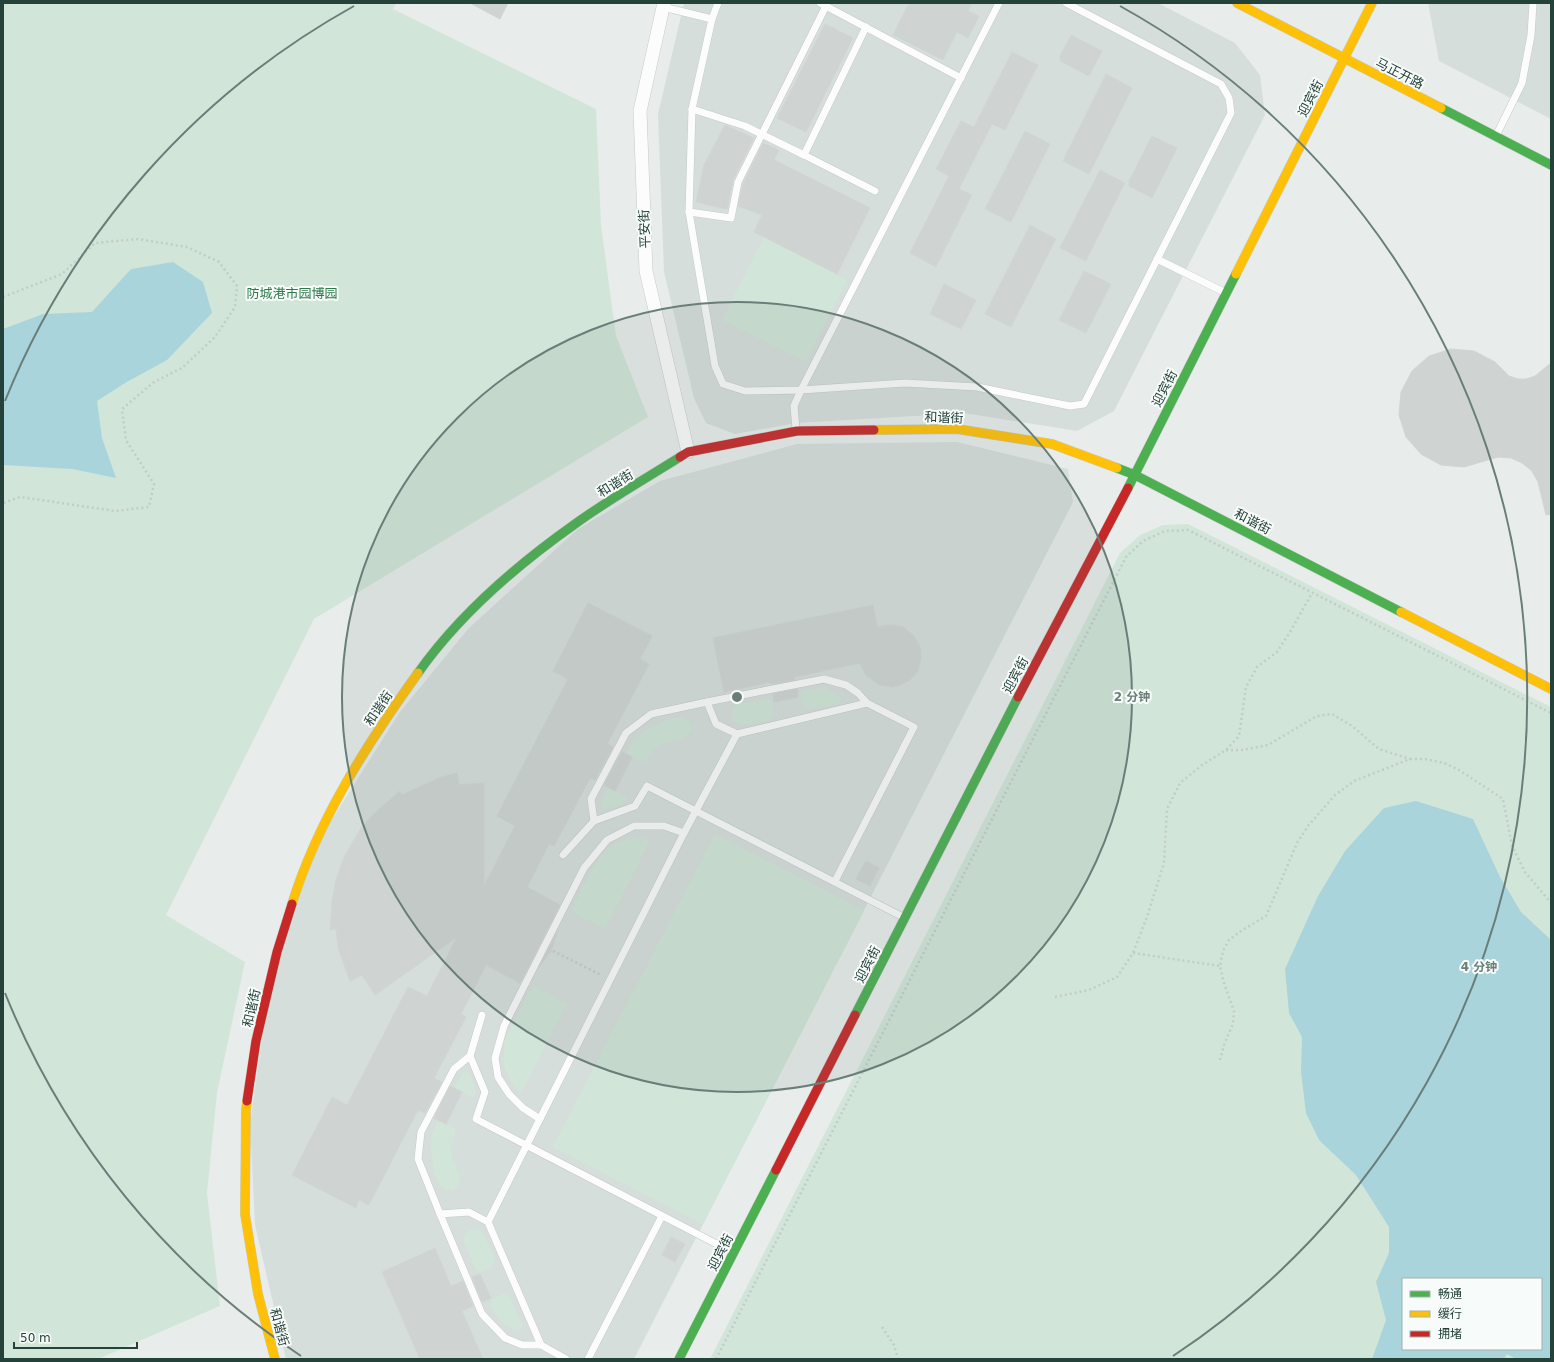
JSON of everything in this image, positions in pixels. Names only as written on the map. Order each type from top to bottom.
[{"type":"street","name":"马正开路","points":[[1236,3],[1551,165]]},
{"type":"street","name":"迎宾街","points":[[679,1359],[905,918],[1135,475],[1372,3]]},
{"type":"street","name":"平安街","points":[[664,5],[640,111],[646,271],[688,452]]},
{"type":"street","name":"和谐街","points":[[275,1359],[258,1294],[245,1214],[246,1110],[256,1041],[277,952],[300,875],[340,791],[385,721],[421,669],[462,620],[524,564],[575,524],[688,452],[797,431],[957,429],[1052,444],[1135,475],[1551,689]]},
{"type":"lane","points":[[718,3],[712,19],[692,109],[689,212],[715,366],[723,384],[746,391],[801,390],[904,383],[977,387],[1070,406],[1084,404],[1232,113],[1229,98],[1221,84],[1066,3]]},
{"type":"lane","points":[[797,431],[794,406],[801,390],[999,3]]},
{"type":"lane","points":[[1496,137],[1522,83],[1531,35],[1533,3]]},
{"type":"lane","points":[[689,212],[731,218],[738,182],[823,4],[961,78]]},
{"type":"lane","points":[[664,5],[712,19]]},
{"type":"lane","points":[[804,154],[866,27]]},
{"type":"lane","points":[[692,109],[745,126],[804,154],[875,191]]},
{"type":"lane","points":[[1157,259],[1226,293]]},
{"type":"lane","points":[[594,821],[591,799],[626,733],[651,714],[824,679],[846,685],[858,693],[867,703],[914,727],[835,881]]},
{"type":"lane","points":[[707,702],[716,724],[737,734],[867,703]]},
{"type":"lane","points":[[488,1222],[684,833],[737,734]]},
{"type":"lane","points":[[563,855],[594,821],[635,806],[646,786],[905,918]]},
{"type":"lane","points":[[540,1119],[523,1108],[509,1094],[498,1078],[495,1058],[504,1026],[584,868],[607,840],[634,826],[664,826],[684,833]]},
{"type":"lane","points":[[482,1015],[470,1056],[454,1069],[421,1132],[418,1160],[482,1314],[505,1338],[522,1345],[541,1345],[566,1359]]},
{"type":"lane","points":[[470,1056],[485,1092],[476,1118],[734,1253]]},
{"type":"lane","points":[[440,1214],[469,1212],[488,1222],[541,1345]]},
{"type":"lane","points":[[588,1359],[662,1216]]},
{"type":"path","points":[[3,297],[62,274],[95,243],[138,239],[187,247],[219,262],[237,286],[235,307],[214,337],[182,368],[154,382],[122,409],[126,440],[154,484],[148,507],[115,511],[20,497],[3,502]]},
{"type":"path","points":[[716,1359],[1126,557],[1143,541],[1165,532],[1188,530],[1551,713]]},
{"type":"path","points":[[1055,997],[1089,990],[1116,977],[1133,954],[1147,917],[1164,863],[1167,809],[1180,783],[1202,765],[1226,750],[1239,736],[1246,687],[1257,667],[1277,652],[1312,593]]},
{"type":"path","points":[[1226,750],[1243,750],[1268,745],[1317,716],[1332,714],[1352,726],[1379,749],[1410,759],[1425,759],[1449,765],[1503,799],[1512,846],[1525,872],[1551,903]]},
{"type":"path","points":[[1220,1060],[1225,1042],[1233,1024],[1234,1011],[1224,983],[1220,966],[1223,951],[1229,940],[1266,916],[1297,843],[1308,826],[1335,795],[1354,781],[1410,759]]},
{"type":"path","points":[[544,947],[610,980]]},
{"type":"path","points":[[1133,954],[1220,966]]},
{"type":"path","points":[[1376,1282],[1402,1282]]},
{"type":"path","points":[[882,1327],[894,1345],[898,1359]]},
{"type":"path","points":[[1490,1350],[1505,1359]]},
{"type":"shaded area","points":[[684,3],[1158,3],[1235,43],[1260,75],[1265,115],[1114,411],[1077,431],[964,413],[796,423],[735,434],[706,423],[694,398],[664,272],[658,114]]},
{"type":"shaded area","points":[[1428,3],[1551,3],[1551,119],[1439,61]]},
{"type":"shaded area","points":[[957,442],[1068,469],[1073,502],[634,1359],[286,1359],[255,1225],[250,1123],[267,1002],[315,846],[400,712],[469,628],[578,529],[660,481],[797,444]]},
{"type":"green space","name":"防城港市园博园","points":[[3,3],[396,3],[393,9],[596,109],[601,225],[616,336],[648,417],[314,619],[166,915],[245,962],[217,1093],[207,1193],[220,1306],[98,1359],[3,1359]]},
{"type":"green space","points":[[764,237],[847,280],[806,362],[722,320]]},
{"type":"green space","points":[[1188,524],[1551,707],[1551,1359],[710,1359],[1120,553],[1140,535],[1163,525]]},
{"type":"green space","points":[[825,688],[841,696],[842,700],[839,703],[808,709],[803,705],[800,693],[803,690]]},
{"type":"green space","points":[[767,698],[772,702],[774,712],[769,720],[742,726],[733,721],[732,710],[736,705]]},
{"type":"green space","points":[[681,717],[691,722],[692,728],[687,736],[660,745],[651,753],[645,762],[627,754],[637,738],[650,728]]},
{"type":"green space","points":[[608,789],[625,796],[627,798],[624,803],[607,809],[602,807],[601,803]]},
{"type":"green space","points":[[715,834],[864,911],[703,1224],[553,1147]]},
{"type":"green space","points":[[639,838],[650,840],[605,929],[571,912],[597,861],[607,849],[620,842]]},
{"type":"green space","points":[[533,986],[567,1004],[521,1093],[508,1075],[504,1062],[504,1048],[505,1040]]},
{"type":"green space","points":[[466,1071],[470,1074],[476,1092],[473,1097],[456,1089],[455,1087],[462,1073]]},
{"type":"green space","points":[[439,1121],[455,1129],[451,1150],[458,1174],[459,1184],[451,1191],[441,1186],[435,1175],[431,1151],[432,1136],[437,1122]]},
{"type":"green space","points":[[475,1229],[483,1233],[495,1259],[491,1267],[481,1272],[476,1270],[464,1241],[464,1236],[466,1233]]},
{"type":"green space","points":[[503,1294],[509,1296],[522,1325],[521,1329],[517,1331],[502,1323],[490,1304],[492,1300]]},
{"type":"water","points":[[173,262],[203,282],[212,313],[167,360],[125,383],[97,401],[102,438],[116,478],[72,469],[3,465],[3,329],[43,314],[92,312],[131,269]]},
{"type":"water","points":[[1416,801],[1473,819],[1500,877],[1521,912],[1551,940],[1551,1359],[1516,1359],[1507,1354],[1504,1359],[1372,1359],[1386,1320],[1376,1282],[1389,1253],[1389,1227],[1356,1175],[1319,1140],[1306,1113],[1301,1072],[1302,1037],[1289,1013],[1285,969],[1318,896],[1345,851],[1384,808]]},
{"type":"building","points":[[470,3],[508,3],[500,19]]},
{"type":"building","points":[[909,3],[972,3],[968,11],[979,16],[968,38],[957,32],[943,60],[893,35]]},
{"type":"building","points":[[825,24],[853,38],[806,132],[777,118]]},
{"type":"building","points":[[1071,35],[1102,51],[1089,76],[1060,61],[1060,56]]},
{"type":"building","points":[[1012,52],[1038,65],[1005,130],[992,124],[959,189],[972,195],[936,267],[910,253],[949,176],[936,169],[961,121],[974,127]]},
{"type":"building","points":[[1106,74],[1132,88],[1089,174],[1063,161]]},
{"type":"building","points":[[725,125],[754,138],[733,180],[727,209],[696,202],[704,165]]},
{"type":"building","points":[[1025,131],[1050,144],[1011,222],[985,209]]},
{"type":"building","points":[[1152,136],[1177,148],[1152,198],[1129,186],[1129,181]]},
{"type":"building","points":[[763,143],[779,150],[774,160],[870,208],[837,274],[754,232],[762,215],[738,206],[743,184]]},
{"type":"building","points":[[1100,170],[1125,183],[1086,261],[1060,248]]},
{"type":"building","points":[[1030,225],[1056,239],[1011,327],[985,314]]},
{"type":"building","points":[[1084,271],[1111,284],[1086,333],[1059,320]]},
{"type":"building","points":[[944,284],[976,300],[961,329],[930,314]]},
{"type":"building","points":[[1451,349],[1474,351],[1495,362],[1509,376],[1518,379],[1526,379],[1535,376],[1551,363],[1551,514],[1546,515],[1538,482],[1532,471],[1522,463],[1511,458],[1498,457],[1464,467],[1441,465],[1421,454],[1406,437],[1399,415],[1401,392],[1412,371],[1429,356]]},
{"type":"building","points":[[588,603],[652,636],[640,659],[649,664],[607,744],[613,747],[595,780],[590,778],[554,846],[549,844],[527,887],[560,905],[520,983],[486,965],[461,1014],[466,1017],[434,1078],[442,1082],[425,1113],[418,1110],[369,1205],[359,1200],[356,1208],[292,1175],[332,1097],[347,1105],[408,987],[427,996],[457,937],[375,995],[362,975],[350,981],[338,948],[336,929],[330,930],[332,901],[336,879],[345,855],[361,828],[378,810],[400,791],[402,795],[439,778],[457,773],[459,785],[484,783],[484,886],[515,826],[497,816],[568,679],[553,671]]},
{"type":"building","points":[[873,605],[877,627],[891,625],[903,627],[914,636],[920,647],[921,658],[918,671],[910,680],[892,687],[879,685],[866,675],[860,663],[794,677],[795,680],[771,684],[770,682],[724,692],[713,638]]},
{"type":"building","points":[[797,689],[798,697],[774,702],[773,694]]},
{"type":"building","points":[[622,752],[632,757],[615,791],[604,785]]},
{"type":"building","points":[[866,861],[879,868],[870,886],[856,879]]},
{"type":"building","points":[[557,933],[551,951],[539,967]]},
{"type":"building","points":[[450,1086],[462,1092],[446,1124],[434,1118]]},
{"type":"building","points":[[671,1237],[685,1244],[675,1262],[662,1255]]},
{"type":"building","points":[[435,1248],[451,1286],[463,1281],[473,1306],[462,1311],[483,1359],[420,1359],[382,1272]]},
{"type":"building","points":[[480,1274],[491,1298],[482,1302],[472,1277]]},
{"type":"traffic: fast","points":[[1441,108],[1551,165]]},
{"type":"traffic: fast","points":[[1128,488],[1236,274]]},
{"type":"traffic: fast","points":[[418,673],[434,652],[470,611],[532,556],[600,506],[680,457]]},
{"type":"traffic: fast","points":[[1117,468],[1135,475],[1401,612]]},
{"type":"traffic: fast","points":[[855,1015],[1018,697]]},
{"type":"traffic: fast","points":[[679,1359],[776,1170]]},
{"type":"traffic: slow","points":[[1237,3],[1441,108]]},
{"type":"traffic: slow","points":[[1236,274],[1372,3]]},
{"type":"traffic: slow","points":[[874,430],[957,429],[1052,444],[1117,468]]},
{"type":"traffic: slow","points":[[1401,612],[1551,689]]},
{"type":"traffic: slow","points":[[292,904],[315,842],[330,813],[380,727],[418,673]]},
{"type":"traffic: slow","points":[[247,1101],[245,1214],[258,1294],[275,1359]]},
{"type":"traffic: jam","points":[[680,457],[688,452],[797,431],[874,430]]},
{"type":"traffic: jam","points":[[1018,697],[1128,488]]},
{"type":"traffic: jam","points":[[247,1101],[256,1041],[277,952],[292,904]]},
{"type":"traffic: jam","points":[[776,1170],[855,1015]]}]
